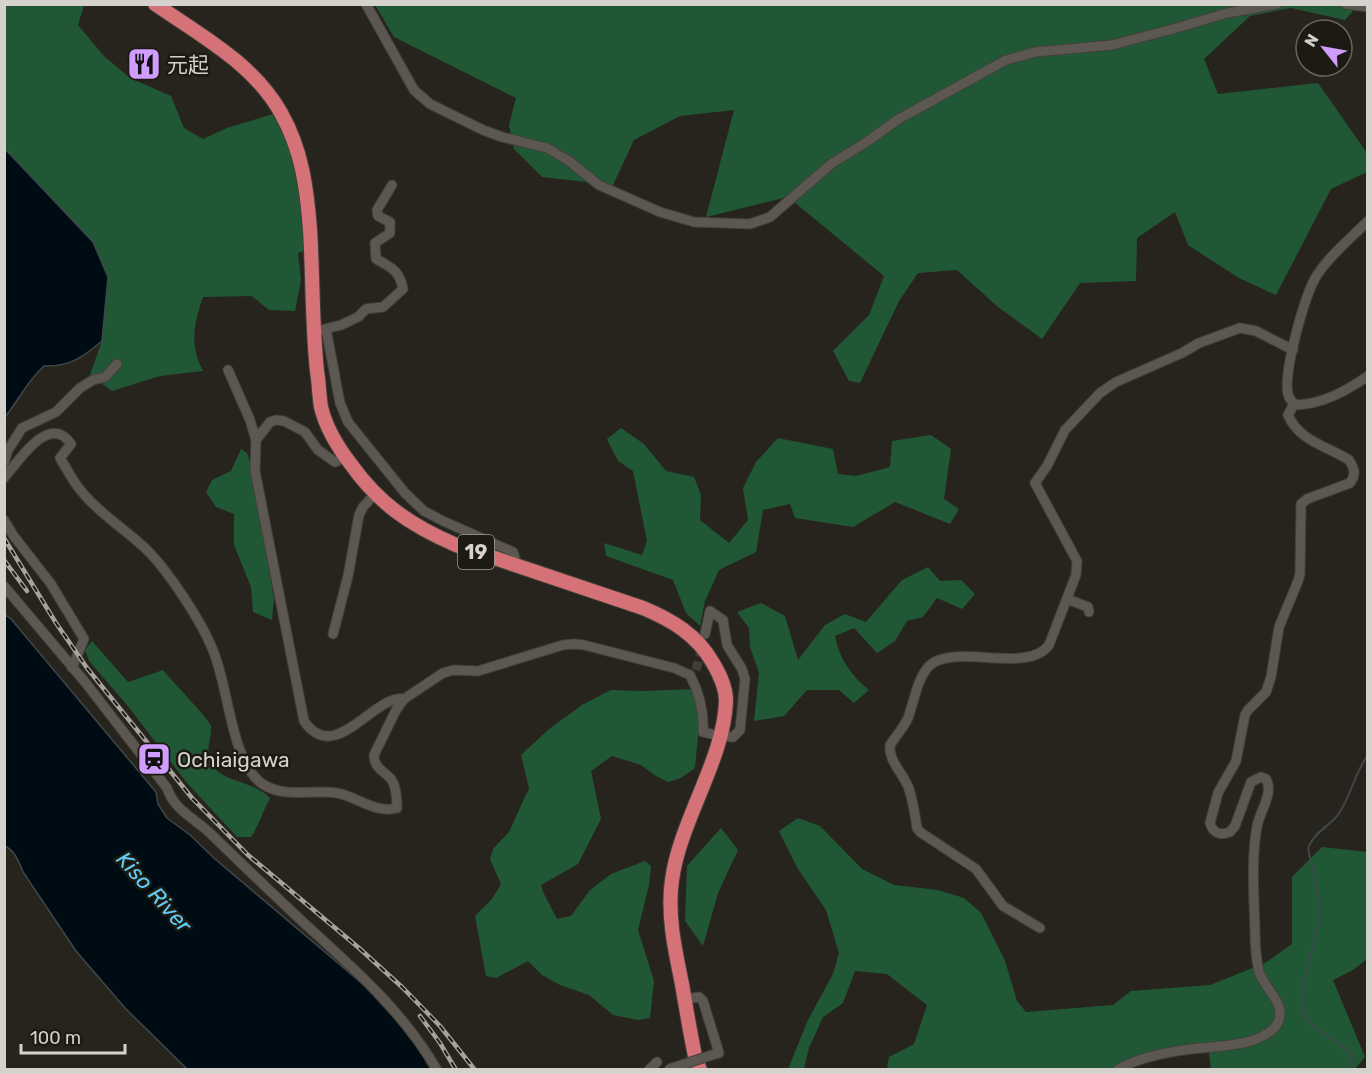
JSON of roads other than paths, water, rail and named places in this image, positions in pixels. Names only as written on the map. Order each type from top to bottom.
[{"type":"highway","name":"19","points":[[155,4],[232,58],[266,92],[285,119],[296,145],[306,185],[319,330],[321,406],[333,438],[374,495],[395,512],[433,535],[668,618],[699,642],[721,677],[726,701],[720,736],[680,846],[672,882],[673,939],[694,1056],[700,1070]]},
{"type":"street","points":[[366,4],[414,90],[430,104],[483,130],[547,148],[569,161],[599,185],[660,212],[694,222],[750,224],[770,218],[831,164],[897,120],[1006,60],[1035,52],[1112,45],[1227,13],[1277,4]]},
{"type":"street","points":[[1346,4],[1368,7]]},
{"type":"street","points":[[392,185],[377,210],[378,216],[390,222],[390,233],[375,243],[374,250],[376,259],[397,270],[403,289],[383,308],[366,309],[358,317],[340,325],[319,330],[340,403],[348,422],[405,493],[424,511],[513,552],[515,558],[513,565]]},
{"type":"street","points":[[1294,404],[1287,394],[1293,351],[1304,301],[1316,276],[1326,263],[1368,221]]},
{"type":"street","points":[[1040,928],[1003,906],[976,869],[920,832],[917,828],[909,789],[889,749],[890,745],[907,721],[919,685],[929,666],[945,657],[1014,657],[1038,654],[1049,645],[1076,575],[1077,561],[1035,483],[1047,466],[1065,430],[1094,398],[1116,382],[1182,353],[1199,343],[1240,328],[1256,331],[1293,351]]},
{"type":"street","points":[[4,463],[8,450],[22,428],[56,412],[80,388],[93,380],[105,377],[117,364]]},
{"type":"street","points":[[228,369],[256,440],[255,471],[304,721],[312,731],[319,735],[335,735],[347,730],[388,703],[399,698],[404,699]]},
{"type":"street","points":[[1294,404],[1308,404],[1339,394],[1368,376]]},
{"type":"street","points":[[1117,1070],[1124,1065],[1165,1053],[1220,1048],[1258,1038],[1273,1029],[1280,1015],[1280,1006],[1260,974],[1255,945],[1254,852],[1259,817],[1269,790],[1266,779],[1261,777],[1251,782],[1235,826],[1230,832],[1219,834],[1214,832],[1210,823],[1218,793],[1236,761],[1245,715],[1266,692],[1271,677],[1279,627],[1300,574],[1301,504],[1307,499],[1350,483],[1354,478],[1353,466],[1349,460],[1306,438],[1298,431],[1288,415],[1294,404]]},
{"type":"street","points":[[256,440],[270,422],[284,421],[305,432],[318,450],[332,460],[336,462],[345,457]]},
{"type":"street","points":[[4,478],[40,438],[52,432],[66,437],[71,444],[60,458],[82,493],[156,560],[187,604],[212,648],[222,676],[240,751],[249,772],[261,784],[278,791],[340,794],[385,811],[397,808],[392,780],[379,770],[374,761],[374,755],[396,710],[404,699],[443,673],[454,670],[478,671],[563,645],[584,645],[693,673],[704,717],[703,732],[733,736],[740,730],[745,679],[742,669],[727,645],[723,620],[710,611],[705,634]]},
{"type":"street","points":[[333,634],[348,576],[359,515],[374,495]]},
{"type":"street","points":[[4,520],[51,584],[84,639],[72,668]]},
{"type":"street","points":[[4,586],[167,788],[179,810],[205,828],[232,857],[373,987],[396,1011],[436,1070]]},
{"type":"street","points":[[1068,599],[1084,604],[1088,607],[1089,612]]},
{"type":"street","points":[[669,1069],[718,1053],[703,1001],[699,997],[685,999]]},
{"type":"street","points":[[649,1070],[657,1062]]},
{"type":"water","points":[[5,149],[93,242],[108,277],[102,341],[76,360],[61,365],[44,366],[5,417]]},
{"type":"water","name":"Kiso River","points":[[4,614],[11,619],[156,792],[158,804],[167,818],[190,835],[215,859],[365,986],[411,1036],[431,1069],[187,1069],[125,1008],[76,951],[23,872],[14,854],[5,846]]},
{"type":"waterway","points":[[1349,1070],[1352,1056],[1349,1051],[1310,1024],[1305,1013],[1303,1001],[1306,972],[1319,918],[1309,846],[1314,837],[1334,820],[1342,809],[1368,755]]},
{"type":"tunnel","points":[[696,670],[703,643]]},
{"type":"railway","points":[[4,538],[56,623],[87,668],[192,798],[248,855],[403,988],[440,1026],[475,1070]]},
{"type":"railway","points":[[4,560],[27,591]]},
{"type":"railway","points":[[420,1016],[456,1070]]},
{"type":"place","name":"元起","points":[[144,64]]},
{"type":"place","name":"Ochiaigawa","points":[[154,759]]}]
